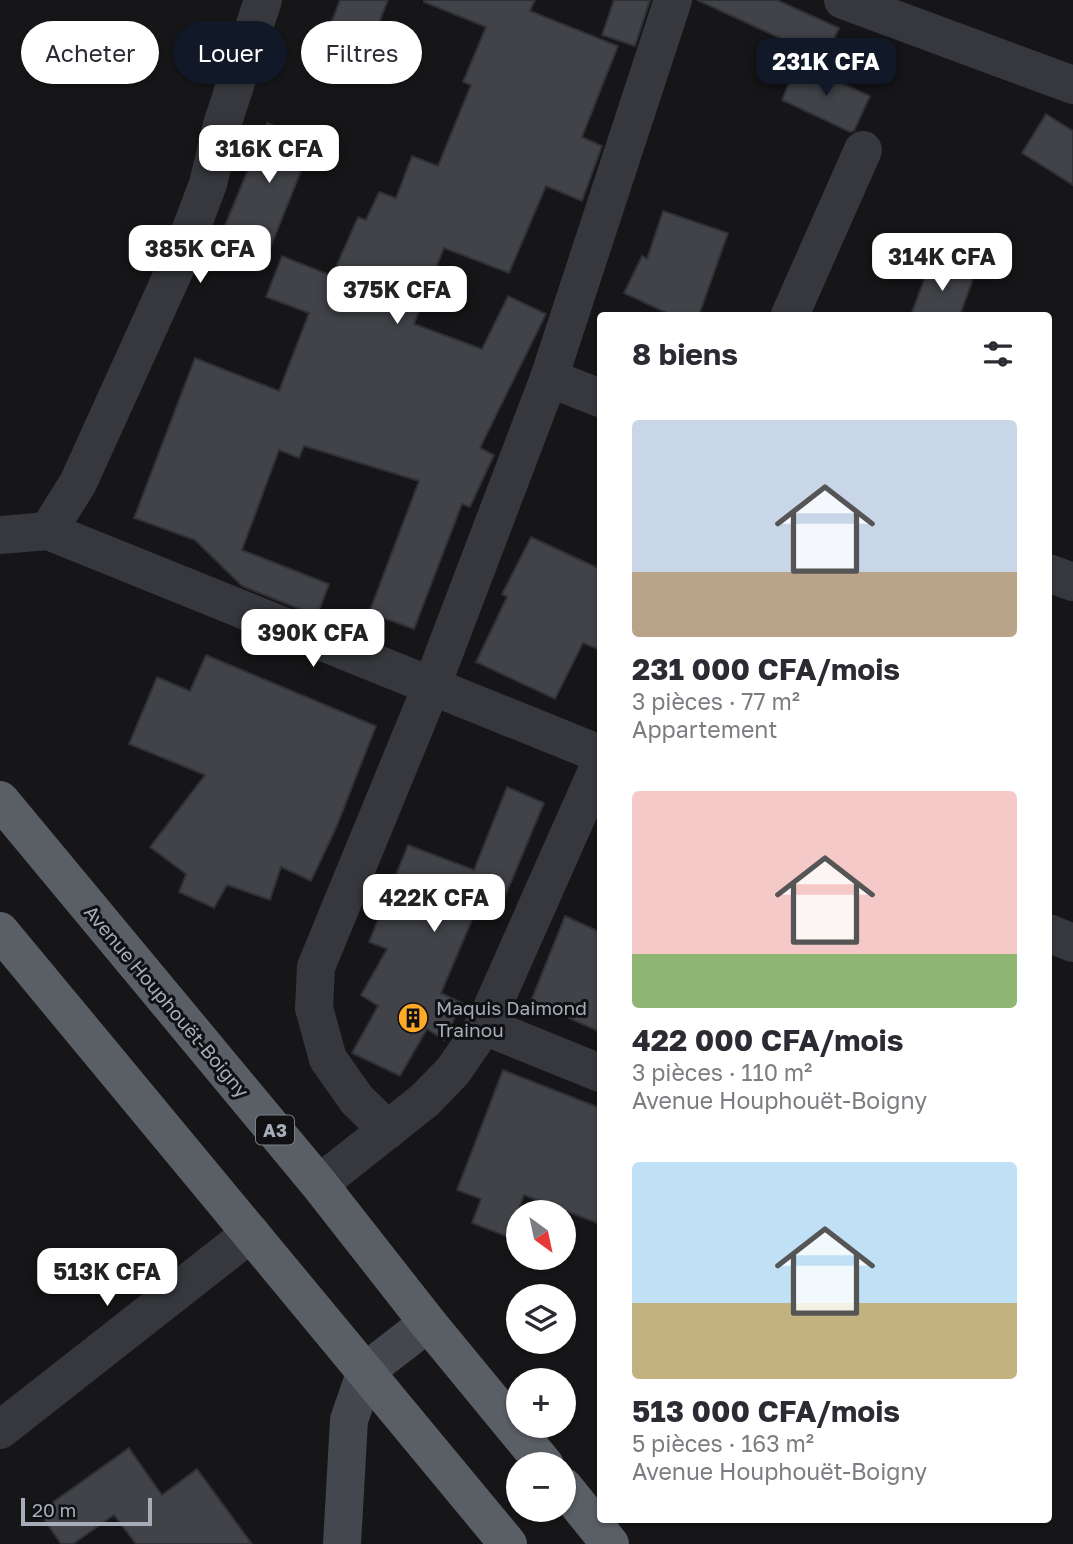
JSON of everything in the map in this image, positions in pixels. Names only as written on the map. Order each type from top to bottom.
[{"type":"highway","name":"Avenue Houphouët-Boigny","points":[[0,800],[319,1184],[534,1452]]},
{"type":"highway","points":[[0,930],[508,1544]]},
{"type":"highway","points":[[576,1503],[610,1544]]},
{"type":"main road","points":[[342,1544],[349,1420],[366,1371],[428,1323]]},
{"type":"street","points":[[48,531],[78,483],[180,258],[208,184],[222,125],[263,0]]},
{"type":"street","points":[[388,1130],[357,1100],[328,1059],[314,1008],[316,968],[432,685],[549,378],[673,0]]},
{"type":"street","points":[[843,0],[1073,85]]},
{"type":"street","points":[[791,312],[863,150]]},
{"type":"street","points":[[549,378],[597,397]]},
{"type":"street","points":[[0,536],[48,531],[597,753]]},
{"type":"street","points":[[1052,574],[1073,582]]},
{"type":"street","points":[[319,1184],[425,1100],[453,1071],[484,1027],[597,771]]},
{"type":"street","points":[[1052,935],[1073,943]]},
{"type":"street","points":[[484,1027],[597,1072]]},
{"type":"street","points":[[0,1430],[251,1233]]},
{"type":"building","points":[[340,0],[388,0],[380,21],[332,21]]},
{"type":"building","points":[[424,0],[535,0],[530,11],[618,46],[582,137],[602,146],[582,201],[546,186],[509,273],[444,248],[414,324],[482,349],[508,296],[546,314],[480,448],[494,455],[470,507],[462,504],[414,629],[369,613],[419,481],[304,446],[299,458],[279,450],[242,550],[329,584],[317,616],[242,586],[195,540],[134,518],[195,358],[279,391],[309,313],[266,297],[282,256],[332,276],[358,217],[366,220],[379,192],[396,198],[412,156],[438,166],[471,85],[463,82],[486,27]]},
{"type":"building","points":[[614,0],[650,0],[635,46],[602,35]]},
{"type":"building","points":[[697,0],[777,0],[839,28],[825,59]]},
{"type":"building","points":[[797,63],[870,96],[854,131],[850,132],[782,100]]},
{"type":"building","points":[[1046,114],[1073,131],[1073,185],[1022,153]]},
{"type":"building","points":[[267,123],[313,141],[271,246],[224,228]]},
{"type":"building","points":[[663,211],[728,233],[700,312],[665,312],[624,293],[642,256],[647,259]]},
{"type":"building","points":[[930,264],[973,279],[961,312],[912,312]]},
{"type":"building","points":[[531,537],[597,568],[597,649],[583,643],[555,699],[476,662],[507,597],[502,594]]},
{"type":"building","points":[[206,655],[376,726],[336,828],[311,881],[281,867],[270,900],[227,885],[214,908],[179,892],[186,874],[150,847],[205,775],[129,744],[157,677],[190,691]]},
{"type":"building","points":[[507,787],[544,803],[504,899],[483,894],[441,993],[462,1003],[444,1040],[427,1029],[400,1076],[352,1053],[378,1006],[361,995],[387,949],[369,942],[408,845],[474,870]]},
{"type":"building","points":[[565,916],[597,931],[597,1031],[531,1001]]},
{"type":"building","points":[[503,1070],[597,1107],[597,1223],[576,1215],[576,1200],[537,1200],[524,1195],[522,1200],[506,1200],[506,1236],[472,1223],[481,1199],[457,1190]]},
{"type":"building","points":[[129,1448],[162,1495],[197,1469],[252,1544],[136,1544],[114,1515],[73,1544],[61,1544],[39,1512]]},
{"type":"place","name":"Maquis Daimond Trainou","points":[[413,1018]]}]
